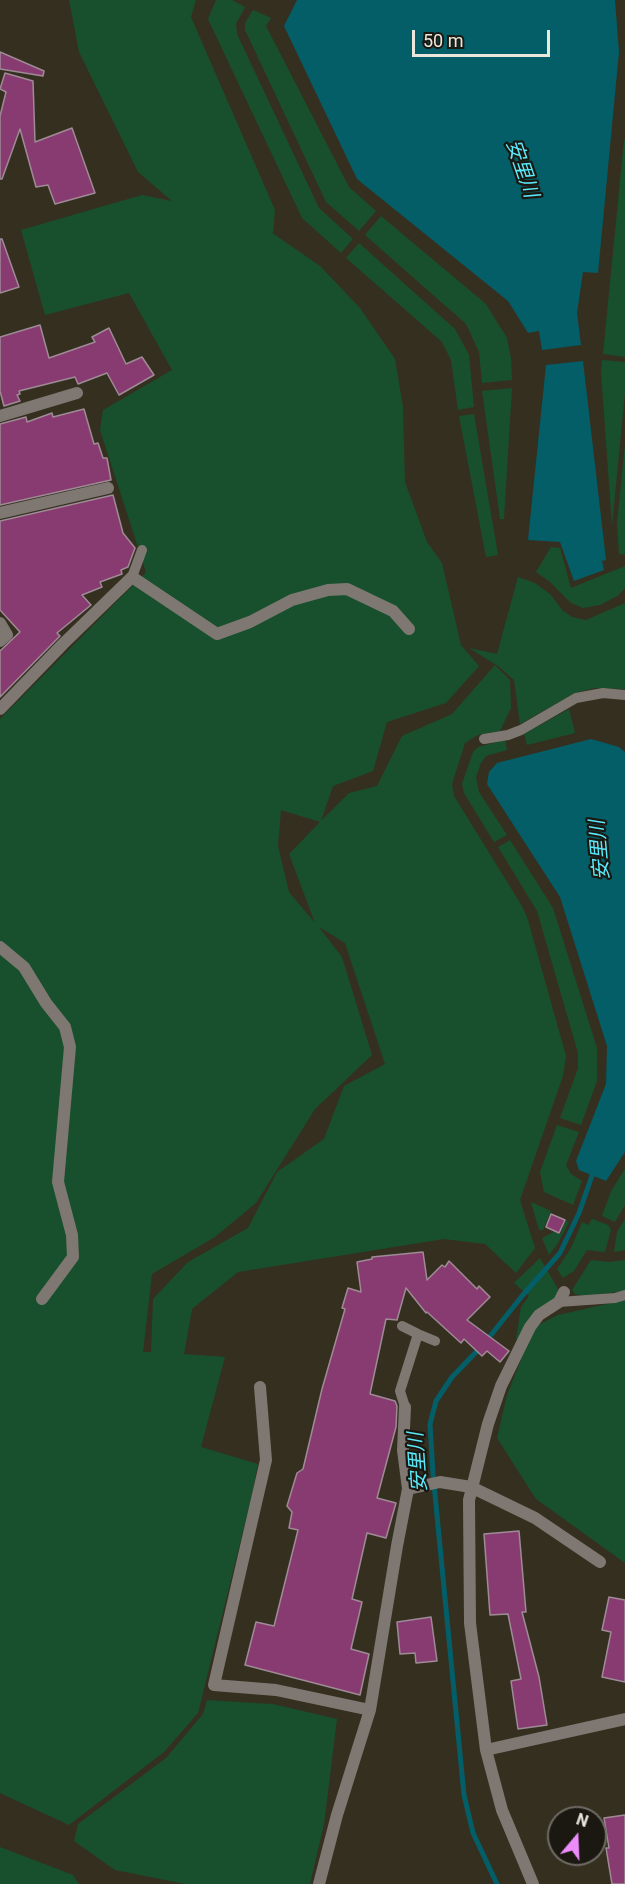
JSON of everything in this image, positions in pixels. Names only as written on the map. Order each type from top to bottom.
[{"type":"street","points":[[0,416],[77,393]]},
{"type":"street","points":[[0,513],[108,488]]},
{"type":"street","points":[[0,709],[132,577],[217,634],[250,622],[292,600],[328,590],[347,589],[393,611],[409,629]]},
{"type":"street","points":[[0,624],[7,636],[0,641]]},
{"type":"street","points":[[0,947],[24,968],[64,1027],[70,1047],[58,1182],[74,1246],[72,1257],[42,1299]]},
{"type":"street","points":[[533,1884],[502,1810],[486,1750],[470,1623],[469,1500],[488,1424],[501,1386],[530,1327],[539,1315],[562,1297]]},
{"type":"street","points":[[260,1387],[266,1460],[214,1685],[276,1690],[370,1710]]},
{"type":"street","points":[[319,1884],[337,1815],[370,1710],[408,1489],[403,1450],[405,1407]]},
{"type":"street","points":[[408,1489],[440,1482],[471,1487],[535,1518],[600,1562]]},
{"type":"street","points":[[486,1750],[625,1719]]},
{"type":"lane","points":[[132,577],[142,550]]},
{"type":"lane","points":[[484,739],[521,730],[576,699],[603,693],[625,694]]},
{"type":"lane","points":[[562,1297],[615,1298],[625,1295]]},
{"type":"lane","points":[[402,1326],[435,1341]]},
{"type":"lane","points":[[405,1407],[400,1390],[418,1334]]},
{"type":"green space","points":[[69,0],[196,0],[191,17],[275,210],[273,233],[271,232],[320,266],[360,308],[395,359],[403,407],[405,482],[427,542],[442,563],[461,645],[479,666],[446,703],[387,722],[373,771],[333,786],[321,821],[349,793],[377,786],[402,736],[452,714],[495,665],[510,680],[511,708],[500,731],[478,735],[465,743],[452,784],[454,796],[522,906],[528,920],[566,1056],[563,1076],[520,1200],[535,1248],[516,1273],[485,1244],[444,1239],[238,1272],[192,1309],[184,1354],[225,1357],[201,1447],[258,1464],[251,1499],[198,1713],[164,1752],[69,1825],[0,1793],[0,719],[146,572],[100,430],[103,410],[172,370],[129,293],[45,315],[21,230],[142,195],[172,201],[138,172],[79,52]],"holes":[[[281,810],[320,822],[289,854],[315,923],[289,892],[278,846]],[[319,927],[345,943],[385,1064],[344,1086],[324,1139],[277,1172],[248,1228],[188,1262],[153,1299],[151,1352],[143,1352],[152,1274],[215,1237],[256,1203],[315,1109],[372,1055],[342,957]]]},
{"type":"green space","points":[[216,0],[232,0],[245,7],[236,24],[237,34],[319,208],[353,239],[341,253],[302,218],[208,19]]},
{"type":"green space","points":[[253,10],[271,18],[266,26],[349,187],[376,211],[359,231],[326,202],[245,30],[245,23]]},
{"type":"green space","points":[[625,140],[625,357],[603,354]]},
{"type":"green space","points":[[381,216],[486,304],[507,338],[512,380],[482,383],[479,352],[466,324],[365,235]]},
{"type":"green space","points":[[359,243],[455,329],[469,355],[474,407],[458,410],[451,360],[442,342],[346,258]]},
{"type":"green space","points":[[602,360],[625,362],[625,393],[612,526],[601,372]]},
{"type":"green space","points":[[512,388],[504,519],[500,519],[482,391]]},
{"type":"green space","points":[[474,414],[498,555],[486,557],[459,416]]},
{"type":"green space","points":[[625,444],[625,555],[619,554],[617,523]]},
{"type":"green space","points":[[551,547],[560,548],[571,588],[625,566],[625,588],[619,595],[600,605],[583,608],[571,603],[536,572]]},
{"type":"green space","points":[[518,577],[535,583],[551,595],[562,610],[572,617],[586,620],[625,603],[625,689],[595,688],[575,693],[520,724],[514,680],[498,666],[469,648],[497,654]]},
{"type":"green space","points":[[569,709],[575,733],[527,745],[524,734]]},
{"type":"green space","points":[[505,740],[507,750],[486,756],[476,777],[479,792],[507,835],[494,842],[464,793],[462,784],[473,752],[478,747]]},
{"type":"green space","points":[[510,840],[553,908],[597,1048],[597,1081],[581,1125],[560,1118],[578,1068],[578,1053],[537,911],[498,847]]},
{"type":"green space","points":[[557,1125],[579,1132],[566,1165],[571,1174],[582,1181],[573,1205],[544,1192],[540,1172]]},
{"type":"green space","points":[[625,1169],[625,1205],[615,1222],[602,1216],[611,1191]]},
{"type":"green space","points":[[531,1202],[551,1211],[543,1230],[539,1230]]},
{"type":"green space","points":[[592,1219],[608,1225],[611,1230],[605,1252],[587,1250],[574,1271],[563,1278],[557,1269],[571,1248],[582,1222],[588,1225]]},
{"type":"green space","points":[[625,1219],[625,1250],[614,1252],[617,1232]]},
{"type":"green space","points":[[566,1220],[569,1222],[549,1255],[542,1238],[554,1232],[560,1234]]},
{"type":"green space","points":[[540,1258],[558,1289],[556,1297],[521,1340],[516,1339],[521,1307],[529,1296],[514,1283]]},
{"type":"green space","points":[[591,1260],[609,1262],[625,1260],[625,1291],[585,1296],[575,1294],[572,1290]]},
{"type":"green space","points":[[625,1300],[625,1563],[536,1499],[497,1438],[507,1395],[534,1327],[558,1315]]},
{"type":"green space","points":[[207,1700],[273,1704],[337,1719],[324,1824],[310,1884],[185,1884],[115,1870],[74,1841],[78,1824],[166,1758],[203,1714]]},
{"type":"green space","points":[[0,1847],[73,1875],[79,1884],[0,1884]]},
{"type":"water","points":[[297,0],[615,0],[619,52],[598,273],[583,272],[577,313],[581,345],[542,350],[539,331],[528,333],[508,301],[357,179],[284,26]]},
{"type":"water","points":[[583,361],[606,560],[602,561],[604,570],[574,581],[560,542],[528,540],[546,365]]},
{"type":"water","points":[[591,739],[619,747],[625,752],[625,1152],[606,1181],[579,1170],[576,1161],[606,1084],[607,1046],[560,897],[487,784],[489,772],[497,763]]},
{"type":"building","points":[[0,52],[44,71],[43,76],[0,69]]},
{"type":"building","points":[[5,73],[33,81],[35,142],[72,128],[95,193],[55,204],[48,185],[36,187],[20,129],[2,179],[0,179],[0,116],[6,92],[0,89]]},
{"type":"building","points":[[0,239],[2,239],[19,287],[0,293]]},
{"type":"building","points":[[40,325],[49,358],[95,342],[92,337],[109,328],[126,364],[142,357],[154,375],[119,395],[107,373],[78,384],[75,377],[19,391],[20,394],[17,395],[20,401],[4,406],[0,391],[0,337]]},
{"type":"building","points":[[84,409],[94,444],[98,443],[103,458],[107,458],[111,480],[0,505],[0,424],[26,417],[27,422],[52,413],[53,417]]},
{"type":"building","points":[[113,495],[123,533],[135,548],[128,567],[121,570],[122,574],[100,582],[102,587],[82,595],[91,605],[57,633],[60,636],[0,697],[0,651],[20,632],[0,610],[0,521]]},
{"type":"building","points":[[551,1214],[565,1220],[559,1233],[546,1227]]},
{"type":"building","points":[[423,1252],[427,1280],[442,1265],[445,1267],[449,1261],[477,1289],[479,1286],[490,1297],[467,1320],[509,1351],[500,1362],[487,1351],[482,1356],[464,1339],[461,1343],[426,1313],[406,1288],[397,1320],[386,1319],[370,1394],[395,1401],[397,1406],[396,1427],[377,1498],[396,1503],[386,1538],[367,1533],[352,1599],[362,1602],[351,1649],[369,1654],[360,1695],[245,1665],[256,1622],[274,1626],[298,1530],[289,1528],[292,1512],[287,1506],[297,1473],[303,1469],[322,1389],[345,1309],[342,1308],[348,1288],[361,1292],[357,1262],[372,1259],[372,1257]]},
{"type":"building","points":[[519,1531],[526,1612],[522,1612],[539,1677],[547,1725],[518,1729],[511,1681],[521,1679],[508,1614],[490,1615],[484,1534]]},
{"type":"building","points":[[609,1597],[625,1600],[625,1682],[602,1677],[611,1632],[602,1630]]},
{"type":"building","points":[[431,1617],[437,1661],[416,1663],[415,1653],[400,1654],[397,1622]]},
{"type":"building","points":[[625,1815],[625,1884],[612,1884],[607,1854],[607,1848],[609,1848],[607,1818]]},
{"type":"waterway","name":"安里川","points":[[487,1340],[560,1253],[579,1213],[594,1170]]},
{"type":"waterway","name":"安里川","points":[[481,1347],[452,1377],[436,1401],[430,1424],[464,1795],[473,1833],[497,1884]]}]
